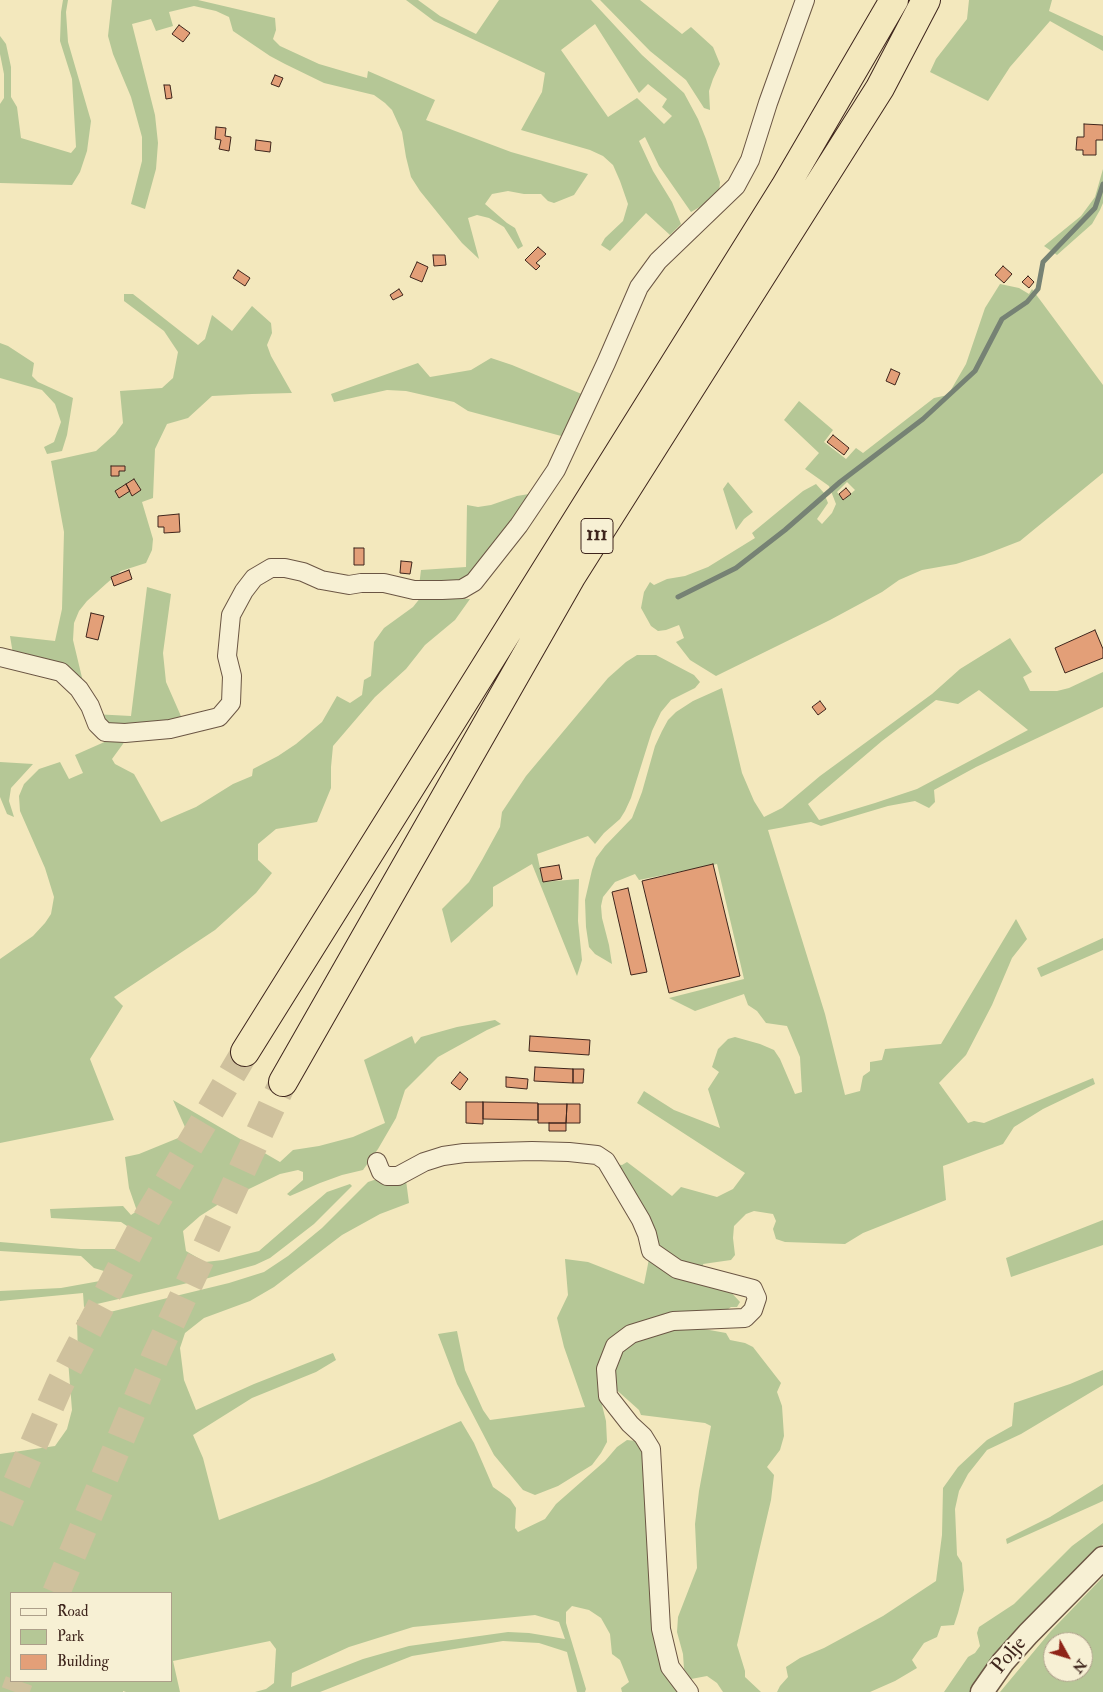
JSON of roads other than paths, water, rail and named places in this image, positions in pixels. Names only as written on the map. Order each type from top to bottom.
[{"type":"highway","name":"111","points":[[245,1052],[785,187],[894,0]]},
{"type":"highway","name":"111","points":[[283,1082],[570,577],[880,88],[926,0]]},
{"type":"street","points":[[0,657],[60,672],[79,688],[90,706],[97,724],[105,732],[126,733],[170,729],[219,717],[231,703],[232,676],[227,656],[231,615],[244,591],[254,578],[271,568],[285,568],[303,572],[327,582],[349,585],[384,583],[414,590],[462,589],[474,582],[519,525],[556,470],[639,287],[658,261],[736,186],[750,160],[768,103],[805,0]]},
{"type":"street","points":[[377,1162],[381,1172],[387,1176],[398,1176],[424,1162],[443,1156],[464,1153],[541,1152],[597,1155],[606,1161],[640,1220],[647,1234],[651,1251],[677,1269],[753,1289],[757,1298],[753,1310],[745,1318],[673,1321],[630,1334],[616,1346],[606,1370],[608,1396],[630,1424],[644,1436],[651,1449],[661,1629],[670,1667],[690,1692]]},
{"type":"street","name":"Polje","points":[[982,1692],[1003,1662],[1028,1634],[1103,1558]]},
{"type":"waterway","points":[[678,597],[736,568],[785,530],[840,482],[923,419],[975,371],[1002,319],[1027,302],[1038,289],[1043,262],[1095,208],[1103,184]]},
{"type":"tunnel","points":[[0,1521],[60,1384],[148,1216],[245,1052]]},
{"type":"tunnel","points":[[56,1592],[155,1357],[283,1082]]},
{"type":"tunnel","points":[[15,1692],[19,1682]]}]
